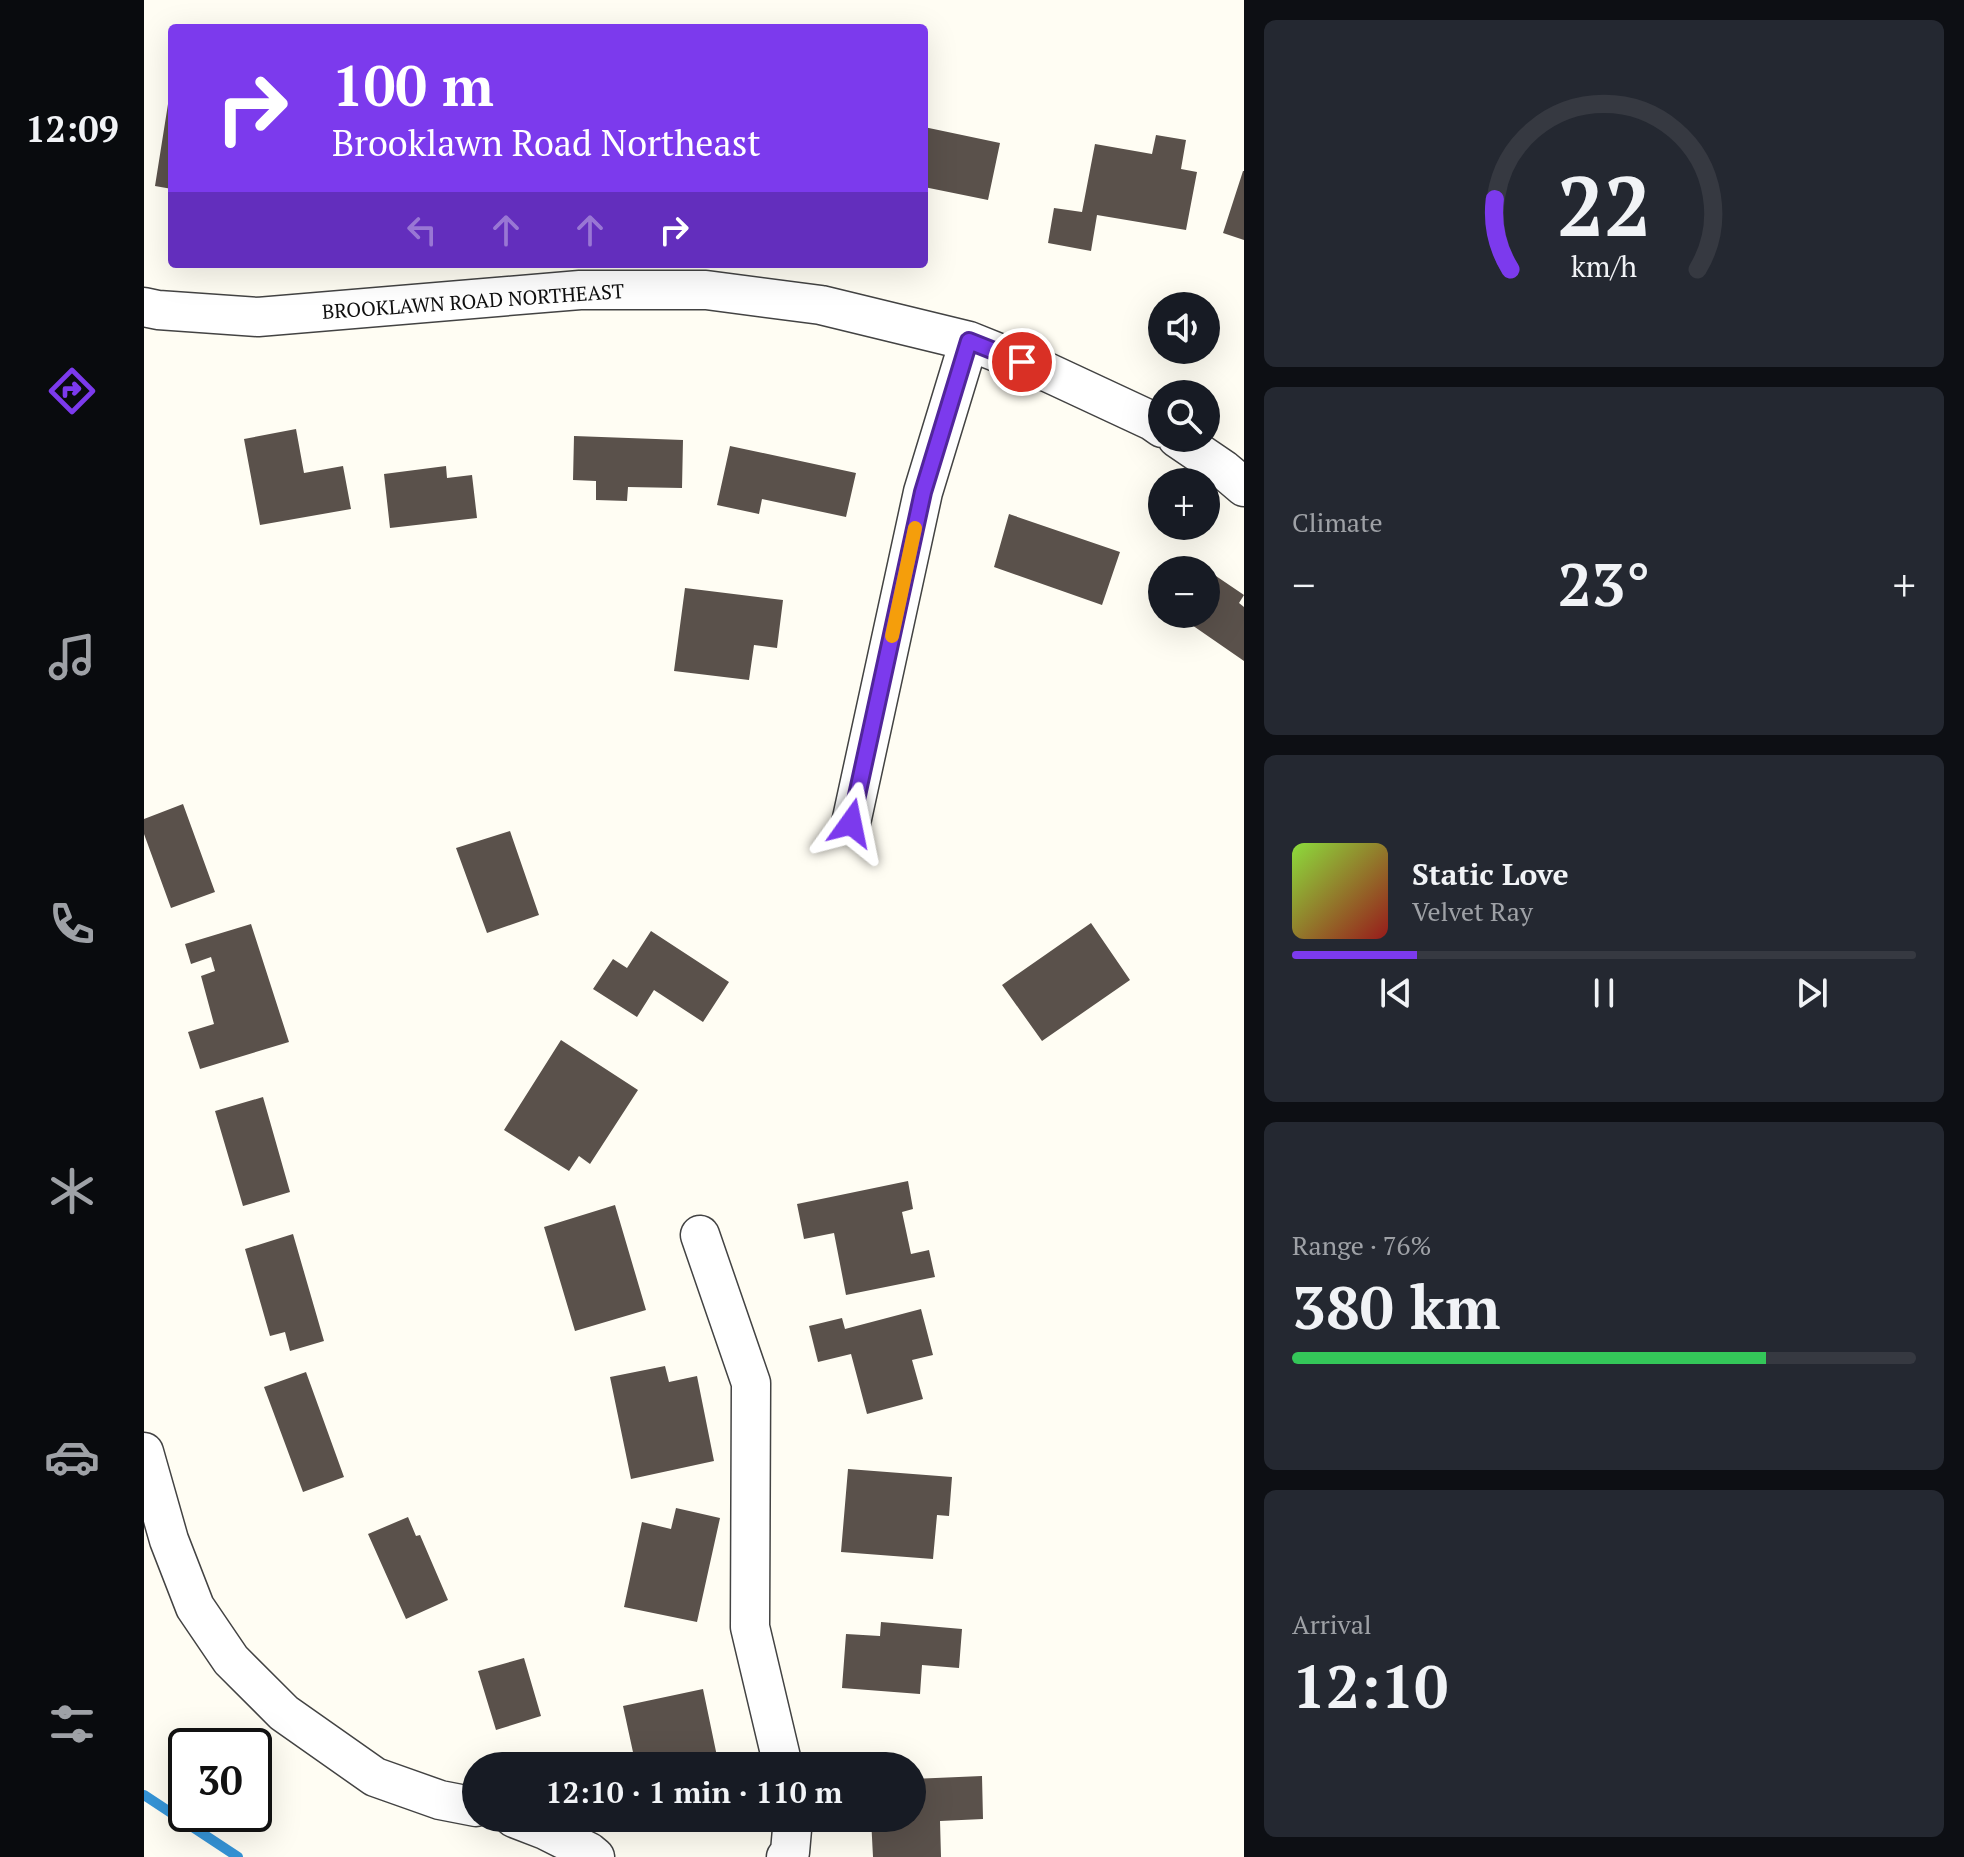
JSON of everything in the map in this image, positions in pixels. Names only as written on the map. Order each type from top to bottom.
[{"type":"street","name":"BROOKLAWN ROAD NORTHEAST","points":[[144,307],[258,317],[580,290],[706,290],[821,305],[969,341],[1049,373],[1148,419]]},
{"type":"street","points":[[851,823],[923,492],[969,341]]},
{"type":"street","points":[[1198,452],[1244,487]]},
{"type":"street","points":[[700,1235],[751,1383],[750,1627],[780,1752]]},
{"type":"street","points":[[144,1452],[169,1540],[195,1607],[231,1660],[284,1713],[375,1777],[440,1800],[462,1804]]},
{"type":"street","points":[[549,1832],[595,1857]]},
{"type":"street","points":[[786,1857],[790,1852],[792,1832]]},
{"type":"building","points":[[168,104],[168,188],[155,186]]},
{"type":"building","points":[[928,128],[1000,143],[988,200],[928,188]]},
{"type":"building","points":[[1156,135],[1186,140],[1181,169],[1197,172],[1186,230],[1097,215],[1091,251],[1048,243],[1054,208],[1082,212],[1095,144],[1152,154]]},
{"type":"building","points":[[1244,171],[1244,240],[1223,233]]},
{"type":"building","points":[[296,429],[304,473],[343,466],[351,509],[260,525],[244,439]]},
{"type":"building","points":[[574,436],[683,440],[682,488],[628,487],[627,501],[596,500],[596,481],[573,480]]},
{"type":"building","points":[[730,446],[856,473],[846,517],[762,499],[759,514],[717,505]]},
{"type":"building","points":[[446,466],[447,478],[472,475],[477,518],[390,528],[384,474]]},
{"type":"building","points":[[1009,514],[1120,552],[1102,605],[994,567]]},
{"type":"building","points":[[1220,579],[1244,595],[1239,603],[1244,607],[1244,661],[1196,628],[1220,628]]},
{"type":"building","points":[[685,588],[783,600],[777,648],[754,645],[749,680],[674,671]]},
{"type":"building","points":[[183,804],[215,892],[171,908],[144,834],[144,819]]},
{"type":"building","points":[[510,831],[539,915],[487,933],[456,848]]},
{"type":"building","points":[[1091,923],[1130,980],[1042,1041],[1002,985]]},
{"type":"building","points":[[251,924],[289,1042],[200,1069],[188,1032],[214,1024],[201,976],[215,971],[211,957],[191,964],[185,944]]},
{"type":"building","points":[[651,931],[729,982],[703,1022],[654,990],[637,1017],[593,989],[613,959],[627,968]]},
{"type":"building","points":[[561,1040],[638,1090],[590,1164],[579,1156],[569,1171],[504,1130]]},
{"type":"building","points":[[263,1097],[290,1192],[243,1206],[215,1111]]},
{"type":"building","points":[[908,1181],[913,1209],[902,1212],[911,1254],[929,1250],[935,1277],[846,1295],[834,1233],[804,1239],[797,1204]]},
{"type":"building","points":[[615,1205],[646,1310],[575,1331],[544,1227]]},
{"type":"building","points":[[293,1234],[324,1341],[290,1351],[285,1332],[270,1336],[245,1249]]},
{"type":"building","points":[[921,1309],[933,1355],[912,1360],[923,1399],[867,1414],[851,1354],[818,1362],[809,1326],[842,1318],[845,1329]]},
{"type":"building","points":[[665,1366],[669,1382],[697,1376],[714,1461],[631,1479],[610,1377]]},
{"type":"building","points":[[306,1372],[344,1477],[303,1492],[264,1387]]},
{"type":"building","points":[[848,1469],[952,1477],[949,1516],[937,1515],[933,1559],[841,1552]]},
{"type":"building","points":[[676,1508],[720,1518],[697,1622],[624,1607],[642,1522],[671,1529]]},
{"type":"building","points":[[408,1517],[416,1536],[420,1535],[448,1600],[406,1619],[368,1534]]},
{"type":"building","points":[[881,1622],[962,1629],[959,1668],[922,1665],[920,1694],[842,1688],[846,1634],[880,1636]]},
{"type":"building","points":[[524,1658],[541,1716],[496,1730],[478,1671]]},
{"type":"building","points":[[703,1689],[716,1752],[633,1752],[623,1706]]},
{"type":"building","points":[[982,1776],[983,1819],[940,1821],[941,1857],[873,1857],[872,1832],[926,1832],[926,1778]]},
{"type":"waterway","points":[[144,1795],[238,1857]]},
{"type":"slow traffic","points":[[892,636],[915,528]]},
{"type":"route","points":[[851,823],[923,492],[969,341],[1022,362]]}]
